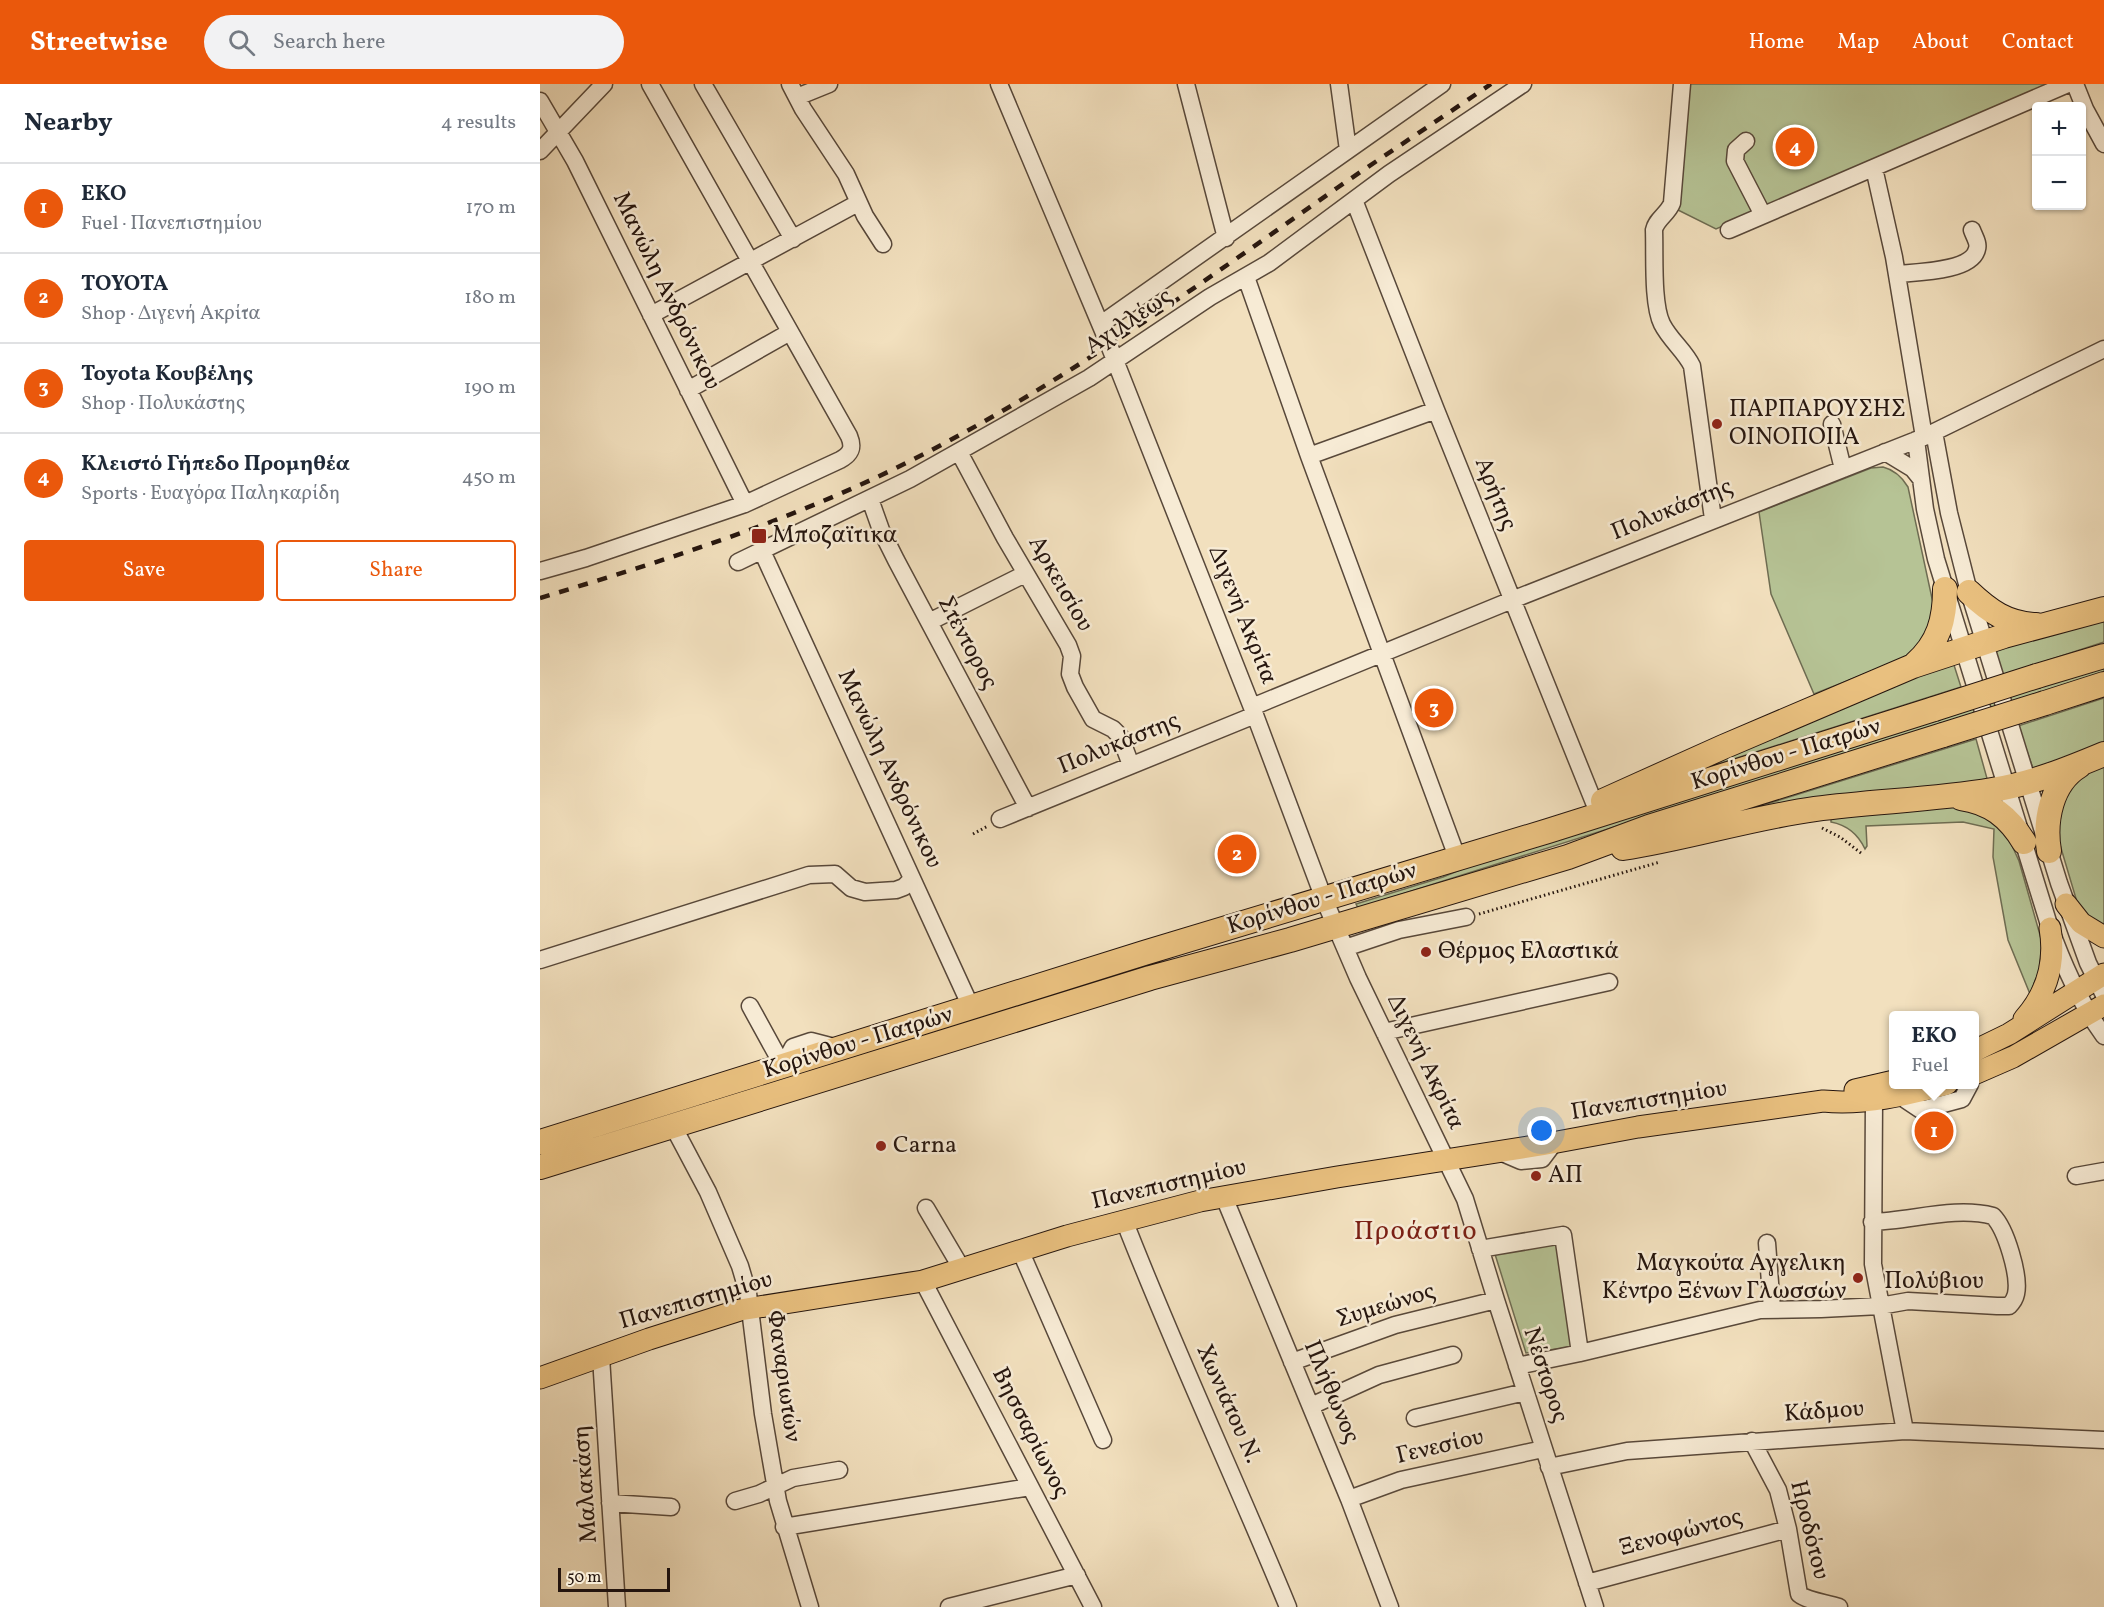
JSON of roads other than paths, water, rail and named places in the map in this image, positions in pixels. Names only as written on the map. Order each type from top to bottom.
[{"type":"highway","points":[[1913,666],[1924,657],[1939,635],[1944,617],[1945,589]]},
{"type":"highway","points":[[1969,592],[1992,612],[2007,620],[2026,624],[2050,624]]},
{"type":"highway","points":[[1548,831],[1595,805],[1723,747],[1913,666],[2104,609]]},
{"type":"highway","name":"Κορίνθου - Πατρών","points":[[540,1142],[1144,953],[1548,831],[2104,656]]},
{"type":"highway","name":"Κορίνθου - Πατρών","points":[[540,1167],[1150,978],[1568,857],[1649,827],[2104,684]]},
{"type":"highway","points":[[1568,857],[1657,843],[1799,811],[1947,797],[2018,784],[2095,758]]},
{"type":"highway","points":[[2049,851],[2047,828],[2052,801],[2069,773],[2095,758]]},
{"type":"highway","points":[[1947,797],[1975,801],[1994,809],[2009,821],[2024,842]]},
{"type":"main road","points":[[2066,904],[2081,923],[2104,937]]},
{"type":"main road","points":[[2009,1034],[2034,1007],[2045,987],[2052,962],[2053,947],[2050,928]]},
{"type":"main road","points":[[1979,1049],[2009,1034],[2076,992],[2101,983]]},
{"type":"main road","points":[[1979,1074],[2096,1010]]},
{"type":"main road","name":"Πανεπιστημίου","points":[[1823,1101],[1836,1095],[1889,1089]]},
{"type":"main road","name":"Πανεπιστημίου","points":[[540,1378],[670,1332],[749,1308],[923,1281],[1124,1220],[1224,1197],[1638,1127],[1823,1101],[1844,1103],[1874,1100],[1895,1089]]},
{"type":"street","points":[[540,151],[604,84]]},
{"type":"street","points":[[540,571],[745,504],[848,456],[851,451],[852,444],[849,436],[650,84]]},
{"type":"street","points":[[704,84],[793,238]]},
{"type":"street","points":[[829,84],[794,91],[846,174],[858,203],[883,244]]},
{"type":"street","name":"Διγενή Ακρίτα","points":[[999,84],[1101,324],[1254,711],[1335,926],[1446,1160]]},
{"type":"street","points":[[1186,84],[1226,237]]},
{"type":"street","points":[[1339,84],[1348,150]]},
{"type":"street","name":"Αχιλλέως","points":[[1101,324],[1442,84]]},
{"type":"street","name":"Αχιλλέως","points":[[738,562],[870,499],[959,452],[1115,360],[1210,297],[1277,257],[1354,200],[1522,84]]},
{"type":"street","points":[[1682,84],[1672,203],[1668,212],[1656,223],[1654,230],[1658,308],[1664,328],[1692,366],[1713,519]]},
{"type":"street","points":[[1729,230],[2068,84]]},
{"type":"street","points":[[2075,84],[2085,109],[2104,144]]},
{"type":"street","name":"Μανώλη Ανδρόνικου","points":[[540,101],[559,131],[745,504]]},
{"type":"street","points":[[1746,141],[1736,150],[1735,161],[1763,215]]},
{"type":"street","points":[[1874,168],[1897,274],[1925,436],[1949,513],[1969,592],[1974,646]]},
{"type":"street","name":"Αρήτης","points":[[1354,200],[1595,805]]},
{"type":"street","points":[[651,315],[858,203]]},
{"type":"street","points":[[1897,274],[1950,268],[1962,264],[1972,257],[1977,249],[1972,230]]},
{"type":"street","points":[[1246,277],[1309,456],[1457,857]]},
{"type":"street","points":[[688,390],[790,332]]},
{"type":"street","name":"Πολυκάστης","points":[[1000,819],[1131,765],[1512,600],[1925,436],[2104,349]]},
{"type":"street","points":[[1309,456],[1436,410]]},
{"type":"street","points":[[1832,424],[1843,469]]},
{"type":"street","points":[[1925,436],[1921,479],[1929,531],[1945,589],[1974,646],[2018,784],[2049,851],[2066,904],[2101,983]]},
{"type":"street","name":"Αρκεισίου","points":[[959,452],[1025,574],[1070,648],[1072,656],[1070,676],[1088,712],[1095,720],[1117,733],[1131,765]]},
{"type":"street","points":[[1884,452],[1913,469],[1921,479]]},
{"type":"street","name":"Στέντορος","points":[[870,499],[881,530],[1028,808]]},
{"type":"street","name":"Μανώλη Ανδρόνικου","points":[[762,550],[971,1007]]},
{"type":"street","points":[[929,622],[1025,574]]},
{"type":"street","points":[[2018,784],[2024,842],[2050,928],[2076,992],[2096,1010],[2104,1036]]},
{"type":"street","points":[[540,960],[809,875],[835,874],[850,888],[866,892],[896,890],[904,887],[912,879]]},
{"type":"street","points":[[1345,948],[1399,930],[1466,917]]},
{"type":"street","points":[[1384,1032],[1609,982]]},
{"type":"street","points":[[750,1006],[783,1066]]},
{"type":"street","points":[[1898,1089],[1921,1110],[1962,1099],[1967,1089]]},
{"type":"street","points":[[1874,1100],[1873,1264],[1905,1431]]},
{"type":"street","name":"Φαναριωτών","points":[[673,1126],[708,1192],[733,1247],[745,1282],[761,1404],[775,1486],[784,1527],[810,1607]]},
{"type":"street","name":"Νέστορος","points":[[1446,1160],[1466,1199],[1543,1449],[1595,1607]]},
{"type":"street","points":[[2076,1176],[2104,1171]]},
{"type":"street","name":"Πλήθωνος","points":[[1224,1197],[1349,1499],[1390,1607]]},
{"type":"street","points":[[926,1208],[962,1269]]},
{"type":"street","name":"Πολύβιου","points":[[1517,1366],[1760,1310],[1881,1306],[1908,1301],[2009,1306],[2014,1301],[2017,1286],[2016,1275],[2003,1229],[1994,1216],[1957,1213],[1893,1222],[1872,1222]]},
{"type":"street","name":"Χωνιάτου Ν.","points":[[1124,1220],[1159,1311],[1238,1485],[1288,1607]]},
{"type":"street","points":[[1480,1249],[1563,1235],[1580,1353]]},
{"type":"street","points":[[1767,1243],[1772,1309]]},
{"type":"street","points":[[1020,1250],[1103,1440]]},
{"type":"street","name":"Βησσαρίωνος","points":[[923,1281],[1093,1607]]},
{"type":"street","name":"Συμεώνος","points":[[1292,1362],[1395,1326],[1496,1300]]},
{"type":"street","points":[[1311,1406],[1379,1375],[1453,1355]]},
{"type":"street","name":"Μαλακάση","points":[[601,1357],[617,1607]]},
{"type":"street","points":[[1415,1418],[1525,1392]]},
{"type":"street","name":"Κάδμου","points":[[1549,1467],[1627,1451],[1905,1431],[2104,1440]]},
{"type":"street","name":"Ηροδότου","points":[[1752,1441],[1778,1490],[1788,1529],[1799,1594],[1805,1599],[1826,1602],[1839,1607]]},
{"type":"street","name":"Γενεσίου","points":[[1349,1499],[1401,1480],[1543,1449]]},
{"type":"street","points":[[735,1501],[759,1494],[801,1476],[839,1470]]},
{"type":"street","points":[[784,1527],[1030,1487]]},
{"type":"street","points":[[610,1503],[671,1507]]},
{"type":"street","name":"Ξενοφώντος","points":[[1587,1583],[1788,1529]]},
{"type":"street","points":[[949,1607],[1077,1575]]},
{"type":"railway","points":[[540,598],[720,541],[851,489],[953,439],[1010,407],[1121,337],[1491,84]]},
{"type":"place","name":"Κλειστό Γήπεδο Προμηθέα","points":[[1795,147]]},
{"type":"place","name":"ΠΑΡΠΑΡΟΥΣΗΣ ΟΙΝΟΠΟΙΙΑ","points":[[1717,424]]},
{"type":"place","name":"Μποζαϊτικα","points":[[759,536]]},
{"type":"place","name":"Toyota Κουβέλης","points":[[1434,708]]},
{"type":"place","name":"TOYOTA","points":[[1237,854]]},
{"type":"place","name":"Θέρμος Ελαστικά","points":[[1426,952]]},
{"type":"place","name":"EKO","points":[[1934,1131]]},
{"type":"place","name":"Carna","points":[[881,1146]]},
{"type":"place","name":"ΑΠ","points":[[1536,1176]]},
{"type":"place","name":"Μαγκούτα Αγγελικη Κέντρο Ξένων Γλωσσών","points":[[1858,1278]]},
{"type":"district","name":"Προάστιο","points":[[1416,1232]]}]
